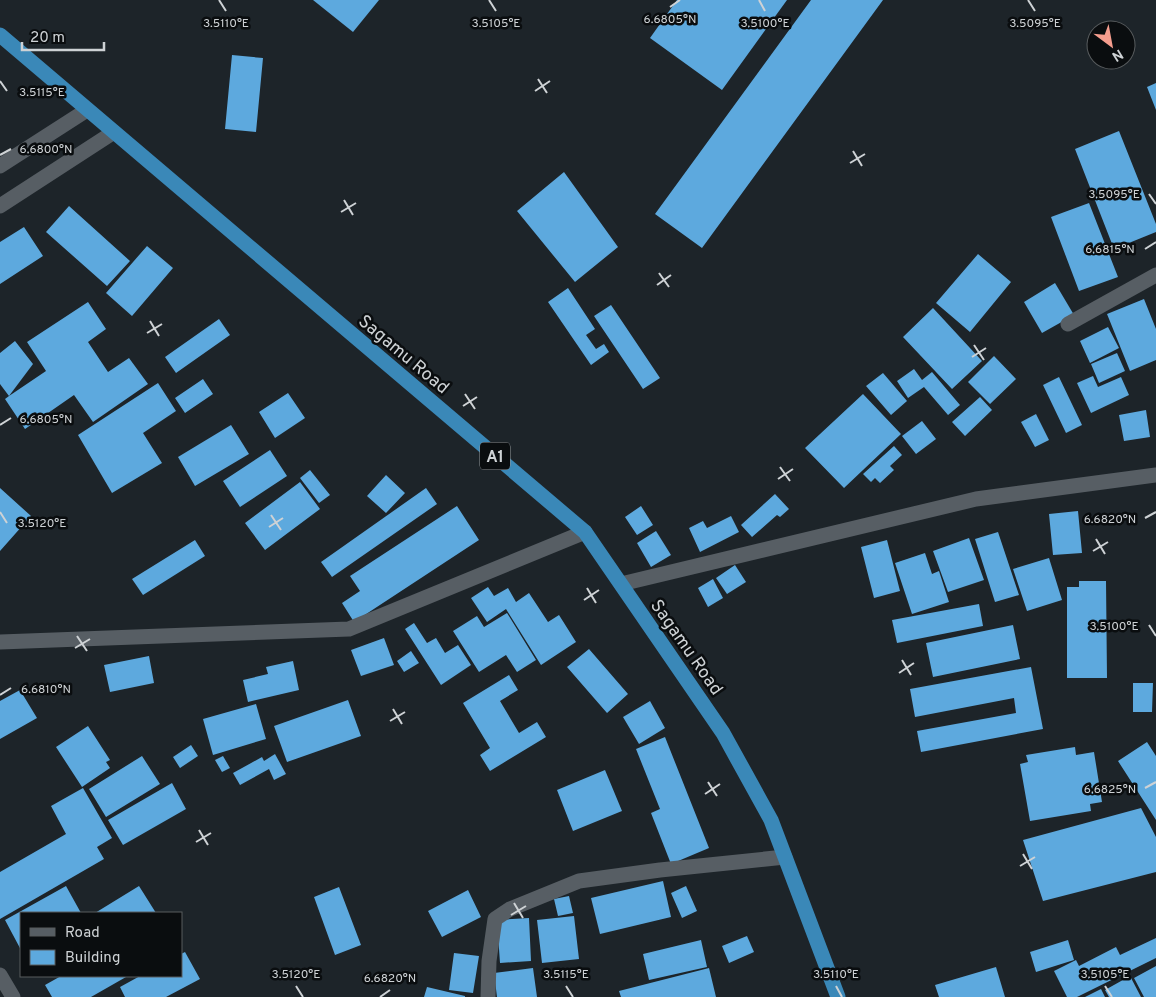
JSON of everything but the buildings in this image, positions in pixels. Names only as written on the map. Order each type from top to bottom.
[{"type":"highway","name":"Sagamu Road","points":[[0,35],[585,532],[724,732],[771,820],[838,997]]},
{"type":"street","points":[[0,166],[87,110]]},
{"type":"street","points":[[0,206],[114,132]]},
{"type":"street","points":[[1068,324],[1156,275]]},
{"type":"street","points":[[621,584],[976,499],[1156,475]]},
{"type":"street","points":[[0,642],[349,629],[585,532]]},
{"type":"street","points":[[488,997],[489,961],[495,919],[510,909],[579,881],[660,870],[785,857]]},
{"type":"street","points":[[0,975],[13,997]]}]
